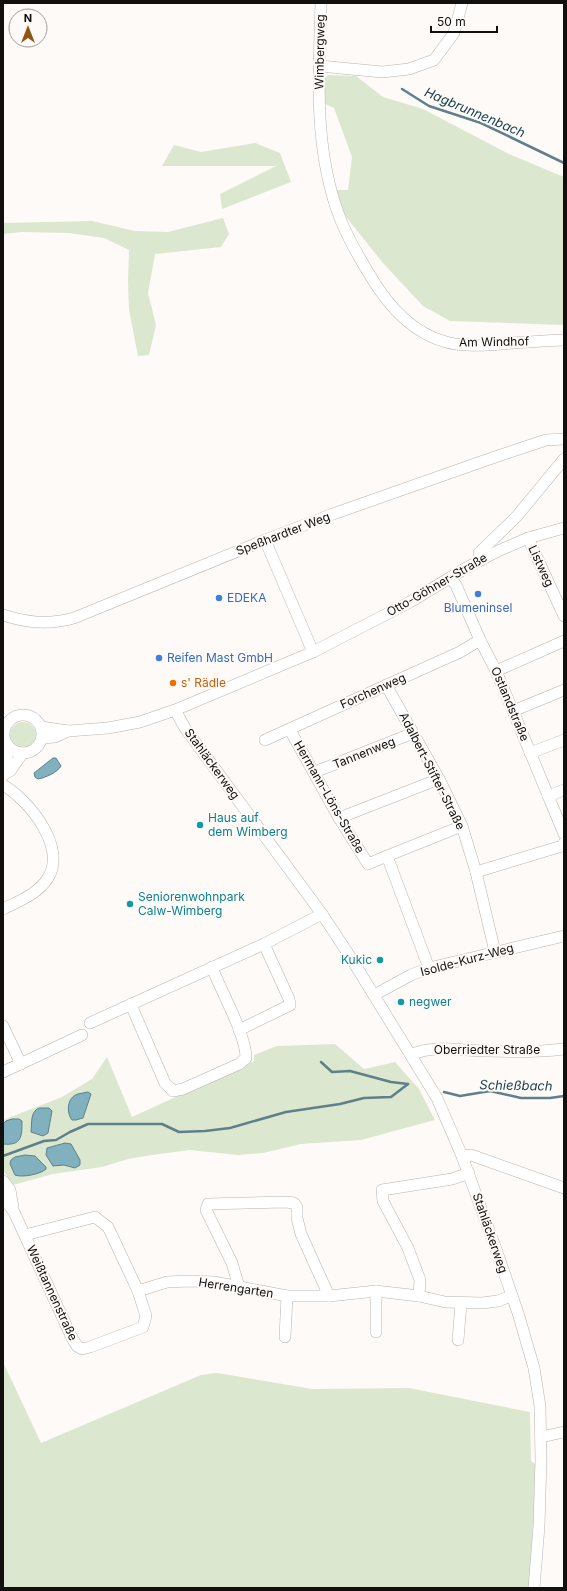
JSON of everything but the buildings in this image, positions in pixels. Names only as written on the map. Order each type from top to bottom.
[{"type":"street","name":"Wimbergweg","points":[[321,3],[319,101],[320,134],[335,204],[353,247],[380,292],[406,322]]},
{"type":"street","points":[[320,66],[382,72],[409,69],[434,60],[454,33],[462,3]]},
{"type":"street","name":"Am Windhof","points":[[406,322],[426,334],[448,343],[473,345],[564,340]]},
{"type":"street","name":"Speßhardter Weg","points":[[3,615],[31,622],[57,623],[74,618],[264,540],[495,457],[546,440],[564,438]]},
{"type":"street","points":[[482,559],[479,553],[517,516],[563,464]]},
{"type":"street","name":"Otto-Göhner-Straße","points":[[42,733],[108,728],[140,722],[175,710],[313,652],[410,602],[482,559],[528,538],[564,528]]},
{"type":"street","name":"Listweg","points":[[528,538],[564,616]]},
{"type":"street","points":[[264,540],[313,652]]},
{"type":"street","name":"Ostlandstraße","points":[[450,578],[456,585],[480,640],[496,671],[564,834]]},
{"type":"street","name":"Forchenweg","points":[[265,740],[460,652],[480,640]]},
{"type":"street","points":[[496,671],[564,641]]},
{"type":"street","name":"Adalbert-Stifter-Straße","points":[[386,685],[439,779],[462,826],[476,872],[495,952]]},
{"type":"street","points":[[513,711],[564,690]]},
{"type":"street","name":"Stahläckerweg","points":[[175,710],[185,728],[322,914],[374,995],[437,1098],[469,1173],[518,1313],[534,1368],[540,1406],[541,1437],[539,1526],[534,1588]]},
{"type":"street","points":[[3,778],[24,754],[37,747],[42,733],[34,718],[22,714],[7,718],[3,732],[6,743],[9,747],[16,752],[24,754]]},
{"type":"street","name":"Hermann-Löns-Straße","points":[[290,730],[315,772],[339,818],[369,866],[387,856],[462,826]]},
{"type":"street","name":"Tannenweg","points":[[315,772],[413,733]]},
{"type":"street","points":[[530,753],[564,740]]},
{"type":"street","points":[[3,909],[35,892],[48,878],[54,861],[49,837],[33,813],[3,778],[9,747]]},
{"type":"street","points":[[339,818],[439,779]]},
{"type":"street","points":[[548,796],[564,790]]},
{"type":"street","points":[[476,872],[562,846],[564,843]]},
{"type":"street","points":[[387,856],[429,968]]},
{"type":"street","points":[[90,1023],[264,944],[322,914]]},
{"type":"street","name":"Isolde-Kurz-Weg","points":[[374,995],[411,975],[429,968],[564,936]]},
{"type":"street","points":[[239,1030],[290,1005],[289,999],[264,944]]},
{"type":"street","points":[[131,1004],[166,1083],[172,1091],[183,1089],[239,1064],[246,1058],[246,1050],[212,967]]},
{"type":"street","points":[[3,1026],[21,1064]]},
{"type":"street","points":[[3,1072],[82,1035]]},
{"type":"street","name":"Oberriedter Straße","points":[[412,1055],[421,1050],[434,1049],[489,1051],[564,1049]]},
{"type":"street","points":[[462,1156],[471,1155],[564,1188]]},
{"type":"street","points":[[419,1296],[420,1280],[408,1248],[383,1201],[382,1190],[452,1178],[469,1173]]},
{"type":"street","name":"Weißtannenstraße","points":[[3,1181],[10,1190],[14,1212]]},
{"type":"street","name":"Weißtannenstraße","points":[[3,1197],[14,1212],[77,1346],[82,1349],[90,1347],[143,1327],[146,1316],[138,1291],[108,1227],[95,1217],[25,1235]]},
{"type":"street","points":[[239,1287],[232,1263],[206,1210],[208,1204],[286,1202],[294,1203],[297,1206],[297,1218],[301,1234],[329,1296]]},
{"type":"street","name":"Herrengarten","points":[[138,1291],[167,1282],[189,1281],[214,1282],[287,1296],[329,1296],[376,1291],[419,1296],[445,1302],[461,1303],[498,1301],[511,1296]]},
{"type":"street","points":[[376,1291],[376,1332]]},
{"type":"street","name":"Herrengarten","points":[[285,1336],[287,1296]]},
{"type":"street","points":[[458,1340],[461,1303]]},
{"type":"street","points":[[541,1437],[564,1432]]},
{"type":"green space","points":[[328,75],[356,76],[383,97],[423,109],[509,154],[564,177],[564,325],[450,321],[423,306],[382,262],[343,213],[335,190],[348,190],[352,157],[334,108],[323,103],[323,81]]},
{"type":"green space","points":[[255,143],[280,153],[291,182],[222,209],[220,194],[276,166],[162,166],[174,145],[201,152]]},
{"type":"green space","points":[[223,218],[229,234],[221,247],[155,254],[148,293],[156,325],[149,355],[138,356],[129,310],[129,250],[104,238],[69,233],[22,232],[3,234],[3,223],[92,221],[135,231],[168,232]]},
{"type":"green space","points":[[23,722],[32,726],[36,735],[32,744],[23,748],[14,744],[10,735],[14,726]]},
{"type":"green space","points":[[335,1044],[364,1069],[395,1062],[419,1089],[435,1120],[361,1140],[301,1144],[263,1153],[238,1155],[190,1150],[128,1159],[102,1167],[53,1174],[13,1185],[3,1170],[3,1120],[62,1097],[92,1079],[107,1057],[132,1117],[254,1061],[254,1055],[277,1046]]},
{"type":"green space","points":[[3,1362],[41,1443],[201,1375],[217,1373],[312,1389],[409,1388],[530,1412],[531,1461],[535,1464],[536,1476],[529,1588],[3,1588]]},
{"type":"water","points":[[53,758],[56,758],[61,766],[54,772],[44,777],[38,779],[35,777],[34,773]]},
{"type":"water","points":[[88,1092],[91,1094],[83,1118],[72,1120],[68,1109],[70,1101],[74,1096]]},
{"type":"water","points":[[39,1108],[49,1108],[52,1111],[48,1133],[43,1136],[31,1132],[34,1112]]},
{"type":"water","points":[[12,1119],[19,1119],[22,1121],[20,1139],[14,1143],[3,1144],[3,1124]]},
{"type":"water","points":[[65,1143],[71,1144],[80,1160],[80,1165],[75,1168],[64,1165],[53,1166],[46,1155],[47,1148]]},
{"type":"water","points":[[25,1155],[35,1156],[46,1167],[46,1169],[31,1175],[15,1175],[10,1164],[11,1160],[15,1157]]},
{"type":"waterway","name":"Hagbrunnenbach","points":[[402,89],[429,106],[481,123],[564,163]]},
{"type":"waterway","points":[[321,1062],[332,1072],[350,1071],[391,1082],[408,1084]]},
{"type":"waterway","points":[[3,1156],[44,1141],[56,1140],[88,1124],[162,1124],[179,1132],[230,1128],[286,1112],[340,1104],[364,1098],[391,1097],[408,1084]]},
{"type":"waterway","name":"Schießbach","points":[[444,1092],[460,1096],[490,1091],[521,1098],[550,1098],[564,1096]]},
{"type":"place","name":"Blumeninsel","points":[[478,594]]},
{"type":"place","name":"EDEKA","points":[[219,598]]},
{"type":"place","name":"Reifen Mast GmbH","points":[[159,658]]},
{"type":"place","name":"s' Rädle","points":[[173,683]]},
{"type":"place","name":"Haus auf dem Wimberg","points":[[200,825]]},
{"type":"place","name":"Seniorenwohnpark Calw-Wimberg","points":[[130,904]]},
{"type":"place","name":"Kukic","points":[[380,960]]},
{"type":"place","name":"negwer","points":[[401,1002]]}]
